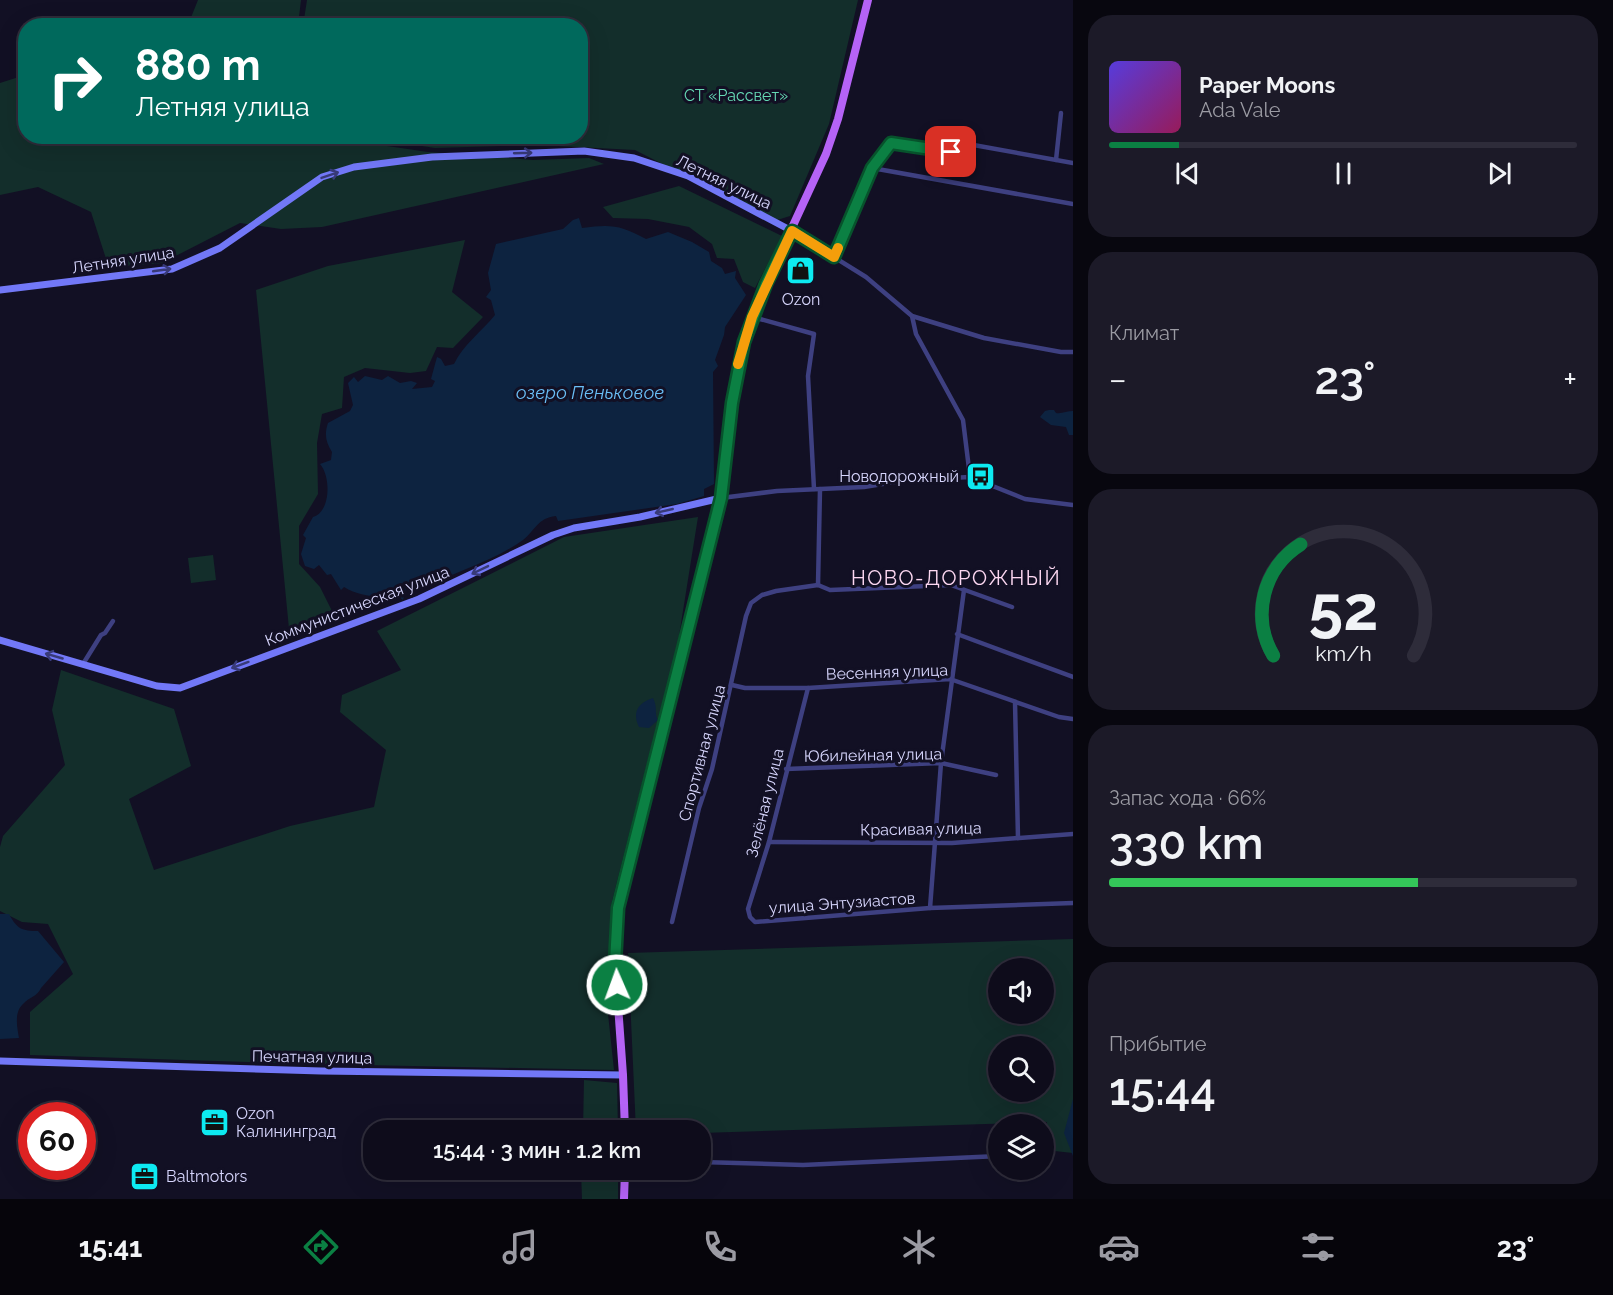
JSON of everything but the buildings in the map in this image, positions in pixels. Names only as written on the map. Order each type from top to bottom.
[{"type":"main road","points":[[625,1120],[615,963],[618,908],[721,498],[737,368],[752,317],[826,154],[838,119],[868,0]]},
{"type":"main road","points":[[624,1199],[625,1180]]},
{"type":"street","points":[[1056,160],[1061,113]]},
{"type":"street","points":[[834,257],[872,168],[891,143],[971,155]]},
{"type":"street","points":[[968,144],[1073,163]]},
{"type":"street","name":"Летняя улица","points":[[0,290],[172,269],[220,248],[322,177],[354,166],[432,157],[584,151],[634,158],[688,176],[792,231],[834,257],[866,277],[912,316],[984,338],[1061,352],[1073,352]]},
{"type":"street","points":[[872,168],[1073,204]]},
{"type":"street","points":[[912,316],[916,334],[963,420],[970,477]]},
{"type":"street","points":[[752,317],[813,333],[808,375],[817,489],[818,585],[830,590],[951,585],[1012,607]]},
{"type":"street","points":[[721,498],[864,487],[907,480],[970,477],[1025,498],[1073,504]]},
{"type":"street","name":"Коммунистическая улица","points":[[0,640],[157,686],[180,688],[419,599],[553,535],[574,528],[640,517],[721,498]]},
{"type":"street","name":"Спортивная улица","points":[[672,922],[699,808],[712,768],[746,616],[751,603],[762,596],[784,589],[818,585]]},
{"type":"street","points":[[930,908],[933,843],[941,763],[950,679],[964,590]]},
{"type":"street","points":[[83,664],[101,635],[113,621]]},
{"type":"street","points":[[957,634],[1073,677]]},
{"type":"street","name":"Весенняя улица","points":[[732,685],[745,688],[808,688],[950,679],[1059,717],[1073,719]]},
{"type":"street","name":"Зелёная улица","points":[[755,922],[750,917],[748,909],[769,842],[808,688]]},
{"type":"street","points":[[1015,702],[1018,838]]},
{"type":"street","name":"Юбилейная улица","points":[[786,769],[941,763],[996,775]]},
{"type":"street","name":"Красивая улица","points":[[769,842],[933,843],[1073,834]]},
{"type":"street","name":"улица Энтузиастов","points":[[755,922],[930,908],[1073,903]]},
{"type":"street","name":"Печатная улица","points":[[0,1061],[321,1071],[623,1075]]},
{"type":"street","points":[[711,1162],[803,1165],[988,1157]]},
{"type":"green space","points":[[198,0],[301,0],[299,18],[191,18]]},
{"type":"green space","name":"СТ «Рассвет»","points":[[307,0],[858,0],[829,124],[790,216],[774,221],[635,150],[539,145],[435,148],[409,144],[588,144],[588,18],[304,18]]},
{"type":"green space","points":[[18,77],[18,144],[374,144],[428,152],[533,160],[589,158],[604,164],[322,227],[281,229],[240,223],[162,263],[109,268],[91,212],[38,187],[0,195],[0,83]]},
{"type":"green space","points":[[679,186],[782,236],[755,288],[743,282],[734,259],[717,258],[712,244],[689,227],[648,219],[613,218],[603,207]]},
{"type":"green space","points":[[465,240],[452,292],[483,317],[453,348],[437,347],[426,371],[410,373],[365,368],[344,377],[342,408],[322,414],[317,443],[318,494],[299,526],[299,564],[320,587],[336,619],[290,639],[256,290],[328,266]]},
{"type":"green space","points":[[698,517],[678,642],[612,901],[606,995],[614,1070],[30,1055],[30,1012],[73,974],[48,924],[22,922],[0,911],[0,847],[3,836],[65,765],[52,710],[61,670],[174,709],[191,766],[129,799],[154,870],[290,826],[374,807],[386,750],[340,712],[342,695],[401,670],[377,631],[564,537]]},
{"type":"green space","points":[[213,555],[216,580],[191,583],[188,558]]},
{"type":"green space","points":[[1073,939],[1073,1153],[1054,1151],[1054,1114],[988,1114],[988,1124],[711,1133],[711,1120],[636,1120],[628,953]]},
{"type":"green space","points":[[584,1080],[617,1083],[618,1120],[583,1120]]},
{"type":"green space","points":[[581,1180],[618,1180],[618,1199],[582,1199]]},
{"type":"water","name":"озеро Пеньковое","points":[[579,218],[582,228],[615,227],[646,239],[668,232],[709,252],[711,261],[722,268],[725,274],[736,271],[735,278],[746,295],[725,327],[715,360],[718,366],[713,372],[714,484],[704,489],[704,496],[677,504],[558,521],[556,516],[550,517],[540,522],[523,540],[499,555],[421,589],[406,588],[403,600],[397,595],[370,596],[344,587],[341,590],[331,574],[327,575],[319,565],[314,569],[305,566],[301,554],[306,538],[303,535],[313,517],[319,514],[326,501],[326,477],[320,464],[331,460],[332,452],[326,438],[326,431],[328,423],[350,411],[353,405],[348,383],[354,377],[358,382],[365,376],[382,380],[388,376],[400,383],[411,381],[417,383],[412,389],[432,387],[435,381],[431,379],[437,357],[445,366],[454,364],[468,344],[495,315],[491,300],[486,297],[491,290],[488,273],[496,244],[563,229]]},
{"type":"water","points":[[1049,410],[1054,410],[1056,413],[1073,411],[1073,435],[1069,435],[1066,427],[1051,425],[1040,417]]},
{"type":"water","points":[[653,698],[658,720],[649,728],[639,727],[636,713],[640,705]]},
{"type":"water","points":[[0,914],[9,914],[20,928],[38,931],[64,962],[37,993],[20,1007],[17,1020],[19,1038],[0,1039]]},
{"type":"water","points":[[1073,1099],[1073,1156],[1064,1133]]},
{"type":"slow traffic","points":[[738,364],[752,317],[792,231],[834,257],[838,248]]},
{"type":"place","name":"Ozon","points":[[801,271]]},
{"type":"place","name":"Новодорожный","points":[[980,476]]},
{"type":"place","name":"Ozon Калининград","points":[[215,1122]]},
{"type":"place","name":"Baltmotors","points":[[145,1176]]},
{"type":"district","name":"НОВО-ДОРОЖНЫЙ","points":[[956,578]]},
{"type":"route","points":[[617,985],[615,963],[618,908],[721,498],[737,368],[752,317],[792,231],[834,257],[872,168],[891,143],[951,152]]}]
